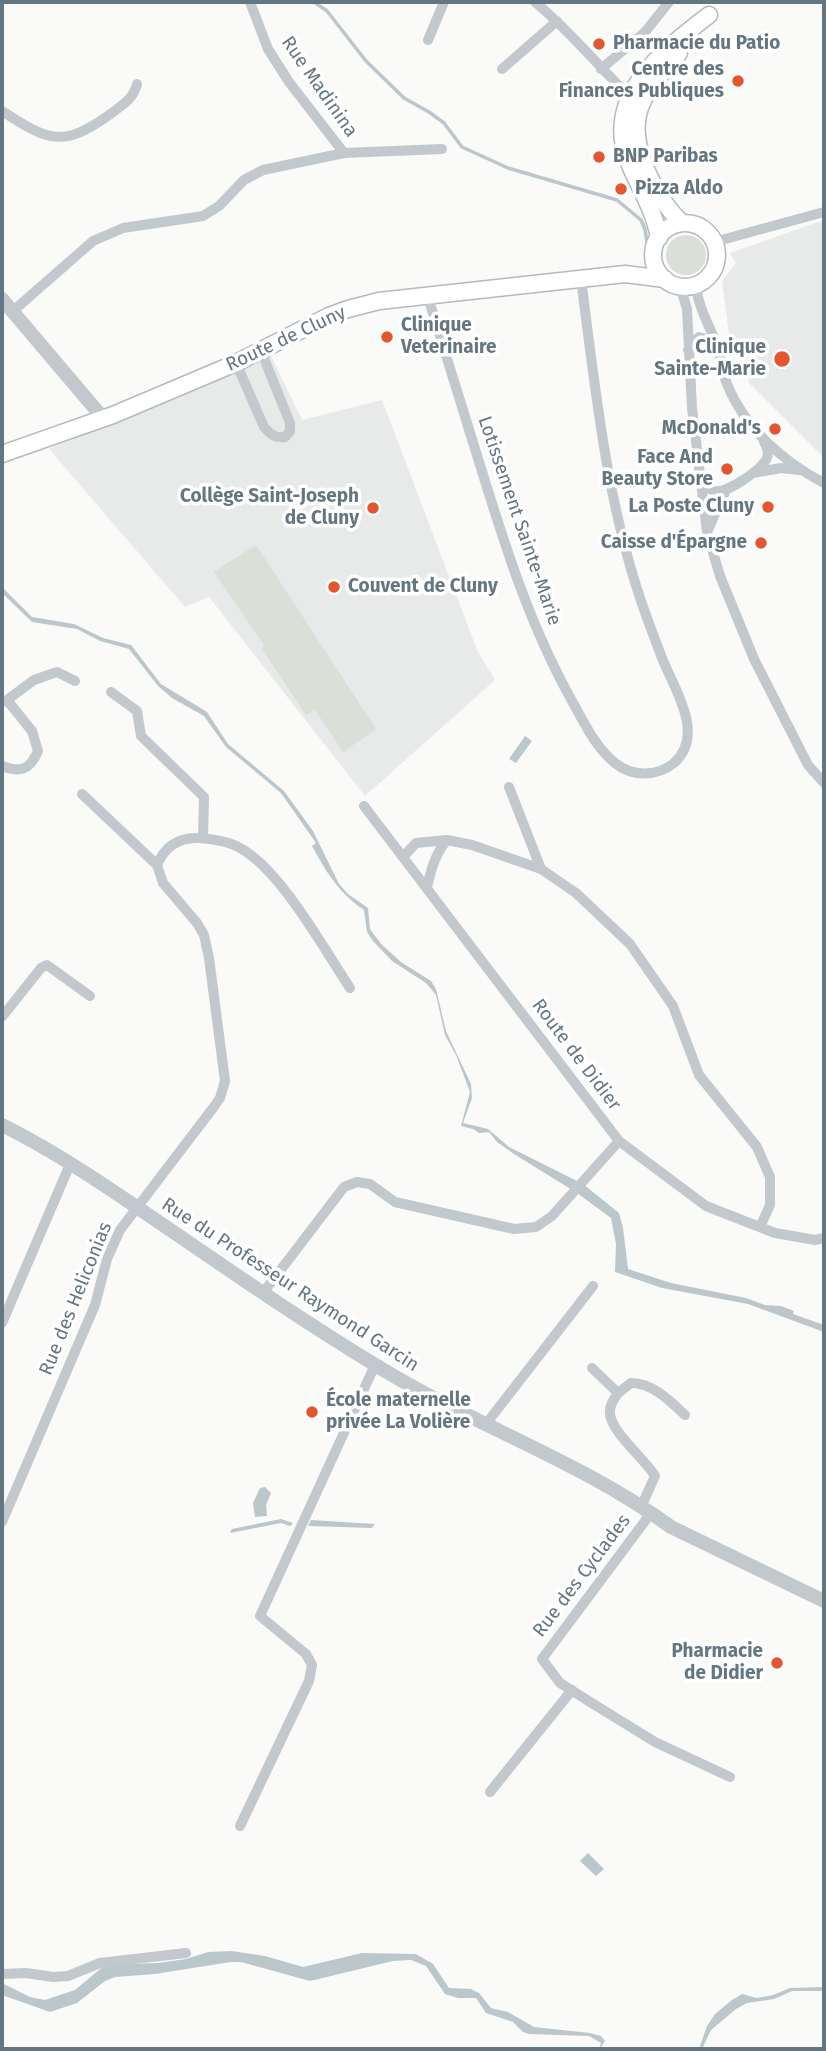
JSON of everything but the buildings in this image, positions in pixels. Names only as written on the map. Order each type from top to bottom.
[{"type":"main road","points":[[656,245],[669,228],[682,223],[701,227],[714,242],[717,251],[713,270],[703,281],[680,284],[655,264],[656,245],[650,206],[624,149],[621,131],[631,104],[655,62],[713,8]]},
{"type":"main road","points":[[631,104],[640,155],[665,206],[682,223]]},
{"type":"main road","name":"Route de Cluny","points":[[625,274],[656,245]]},
{"type":"main road","name":"Route de Cluny","points":[[2,454],[103,418],[236,363],[328,316],[379,301],[625,274],[680,284]]},
{"type":"street","name":"Rue Madinina","points":[[250,2],[268,49],[289,82],[344,153]]},
{"type":"street","points":[[428,40],[444,2]]},
{"type":"street","points":[[535,2],[572,35],[631,104]]},
{"type":"street","points":[[601,69],[645,32],[669,2]]},
{"type":"street","points":[[502,69],[557,21]]},
{"type":"street","points":[[2,111],[28,128],[59,138],[85,132],[133,97],[137,84]]},
{"type":"street","points":[[13,311],[93,241],[123,228],[203,216],[219,206],[244,180],[263,170],[344,153],[442,149]]},
{"type":"street","points":[[714,242],[824,212]]},
{"type":"street","name":"Lotissement Sainte-Marie","points":[[427,295],[500,530],[526,605],[546,652],[593,738],[615,763],[635,773],[654,774],[673,764],[681,756],[687,745],[688,732],[684,708],[640,597],[622,533],[602,445],[581,279]]},
{"type":"street","points":[[680,284],[698,302],[718,347],[726,383],[748,421],[763,439],[801,471],[824,483]]},
{"type":"street","points":[[680,284],[687,309],[687,352],[707,532],[720,576],[754,659],[808,765],[824,783]]},
{"type":"street","points":[[2,299],[103,418]]},
{"type":"street","points":[[687,352],[699,337],[718,347]]},
{"type":"street","points":[[236,363],[264,427],[271,435],[285,438],[290,431],[290,423],[261,351]]},
{"type":"street","points":[[700,482],[714,491],[726,490],[753,472],[767,459],[768,450],[763,439]]},
{"type":"street","points":[[753,472],[781,468],[801,471]]},
{"type":"street","points":[[707,532],[726,490]]},
{"type":"street","points":[[2,766],[21,770],[29,766],[38,751],[32,731],[4,701],[34,680],[57,672],[75,681]]},
{"type":"street","points":[[111,692],[137,711],[141,736],[204,797],[203,838]]},
{"type":"street","points":[[509,787],[541,869]]},
{"type":"street","name":"Rue des Heliconias","points":[[2,1522],[95,1305],[107,1259],[120,1230],[220,1098],[225,1082],[204,935],[163,883],[157,864],[82,793]]},
{"type":"street","name":"Route de Didier","points":[[364,806],[619,1141],[706,1206],[788,1235],[815,1240],[824,1238]]},
{"type":"street","points":[[157,864],[160,856],[178,839],[186,837],[223,841],[241,848],[272,873],[350,988]]},
{"type":"street","points":[[427,887],[432,866],[447,840]]},
{"type":"street","points":[[404,856],[416,843],[447,840],[472,845],[541,869],[576,893],[630,944],[673,1006],[699,1075],[757,1147],[770,1177],[770,1205],[761,1227]]},
{"type":"street","points":[[2,1017],[41,968],[47,965],[90,996]]},
{"type":"street","name":"Rue du Professeur Raymond Garcin","points":[[2,1125],[71,1162],[263,1293],[418,1391],[574,1468],[671,1527],[824,1601]]},
{"type":"street","points":[[263,1293],[344,1187],[357,1182],[370,1184],[395,1202],[514,1228],[536,1227],[569,1199],[619,1141]]},
{"type":"street","points":[[2,1323],[71,1162]]},
{"type":"street","points":[[486,1424],[593,1286]]},
{"type":"street","points":[[240,1826],[309,1681],[312,1665],[306,1654],[260,1616],[375,1365]]},
{"type":"street","points":[[592,1368],[618,1393]]},
{"type":"street","points":[[646,1510],[655,1476],[614,1426],[609,1415],[611,1403],[631,1382],[658,1391],[685,1415]]},
{"type":"street","name":"Rue des Cyclades","points":[[646,1510],[542,1659],[560,1683],[655,1742],[730,1777]]},
{"type":"street","points":[[491,1792],[572,1690]]},
{"type":"street","points":[[2,1974],[68,1976],[100,1963],[186,1953]]},
{"type":"shaded area","name":"Clinique Sainte-Marie","points":[[824,220],[824,458],[750,384],[729,334],[722,281],[736,263],[730,253]]},
{"type":"shaded area","points":[[686,235],[700,241],[706,255],[700,269],[686,275],[672,269],[666,255],[672,241]]},
{"type":"shaded area","points":[[271,356],[302,420],[382,400],[477,650],[495,680],[365,796],[209,597],[185,607],[49,449]]},
{"type":"shaded area","points":[[256,545],[376,729],[343,752],[315,710],[306,715],[262,649],[264,645],[214,572]]},
{"type":"shaded area","points":[[2,587],[32,617],[74,624],[103,638],[131,645],[161,684],[207,712],[228,744],[284,791],[313,831],[339,884],[368,908],[370,929],[381,944],[401,962],[431,981],[436,989],[446,1031],[471,1084],[472,1098],[463,1123],[488,1129],[509,1147],[583,1184],[619,1213],[628,1269],[671,1283],[746,1298],[765,1305],[781,1306],[794,1311],[793,1314],[824,1325],[824,1332],[748,1304],[662,1288],[615,1272],[616,1244],[611,1218],[577,1193],[514,1154],[497,1142],[489,1132],[479,1133],[461,1126],[470,1092],[445,1035],[436,995],[426,983],[392,961],[373,941],[367,932],[364,910],[340,889],[328,873],[312,846],[316,843],[281,793],[226,747],[204,716],[172,698],[158,686],[129,649],[100,641],[77,629],[32,622],[2,593]]},
{"type":"shaded area","points":[[525,736],[532,741],[516,763],[509,759]]},
{"type":"shaded area","points":[[265,1487],[271,1493],[266,1505],[267,1516],[255,1517],[253,1503],[260,1488]]},
{"type":"shaded area","points":[[281,1519],[293,1523],[290,1526],[281,1523],[230,1533],[232,1529]]},
{"type":"shaded area","points":[[311,1520],[375,1524],[372,1528],[308,1526]]},
{"type":"shaded area","points":[[588,1853],[604,1869],[596,1876],[580,1861]]},
{"type":"shaded area","points":[[232,1951],[265,1956],[303,1967],[362,1953],[416,1954],[433,1964],[449,1988],[471,1989],[479,1993],[491,2008],[508,2012],[534,2027],[590,2033],[601,2036],[605,2041],[600,2049],[596,2049],[601,2043],[589,2036],[523,2032],[513,2022],[486,2013],[476,1998],[458,1998],[445,1994],[426,1966],[411,1960],[393,1961],[310,1981],[241,1962],[115,1977],[105,1981],[77,2003],[50,2012],[2,1995],[2,1983],[30,1997],[45,2000],[75,1990],[105,1965],[158,1963],[186,1959],[208,1952]]},
{"type":"shaded area","points":[[824,1987],[824,1991],[792,1991],[774,1999],[747,2003],[711,2030],[702,2049],[699,2049],[707,2026],[715,2014],[742,1994],[757,1998],[790,1988]]},
{"type":"waterway","points":[[314,2],[327,11],[366,61],[404,98],[444,123],[462,147],[508,168],[617,200],[641,220],[647,243]]},
{"type":"place","name":"Pharmacie du Patio","points":[[599,44]]},
{"type":"place","name":"Centre des Finances Publiques","points":[[738,81]]},
{"type":"place","name":"BNP Paribas","points":[[599,157]]},
{"type":"place","name":"Pizza Aldo","points":[[621,189]]},
{"type":"place","name":"Clinique Veterinaire","points":[[387,337]]},
{"type":"place","name":"Clinique Sainte-Marie","points":[[782,359]]},
{"type":"place","name":"McDonald's","points":[[775,429]]},
{"type":"place","name":"Face And Beauty Store","points":[[727,469]]},
{"type":"place","name":"La Poste Cluny","points":[[768,507]]},
{"type":"place","name":"Collège Saint-Joseph de Cluny","points":[[373,508]]},
{"type":"place","name":"Caisse d'Épargne","points":[[761,543]]},
{"type":"place","name":"Couvent de Cluny","points":[[334,587]]},
{"type":"place","name":"École maternelle privée La Volière","points":[[312,1412]]},
{"type":"place","name":"Pharmacie de Didier","points":[[777,1663]]}]
